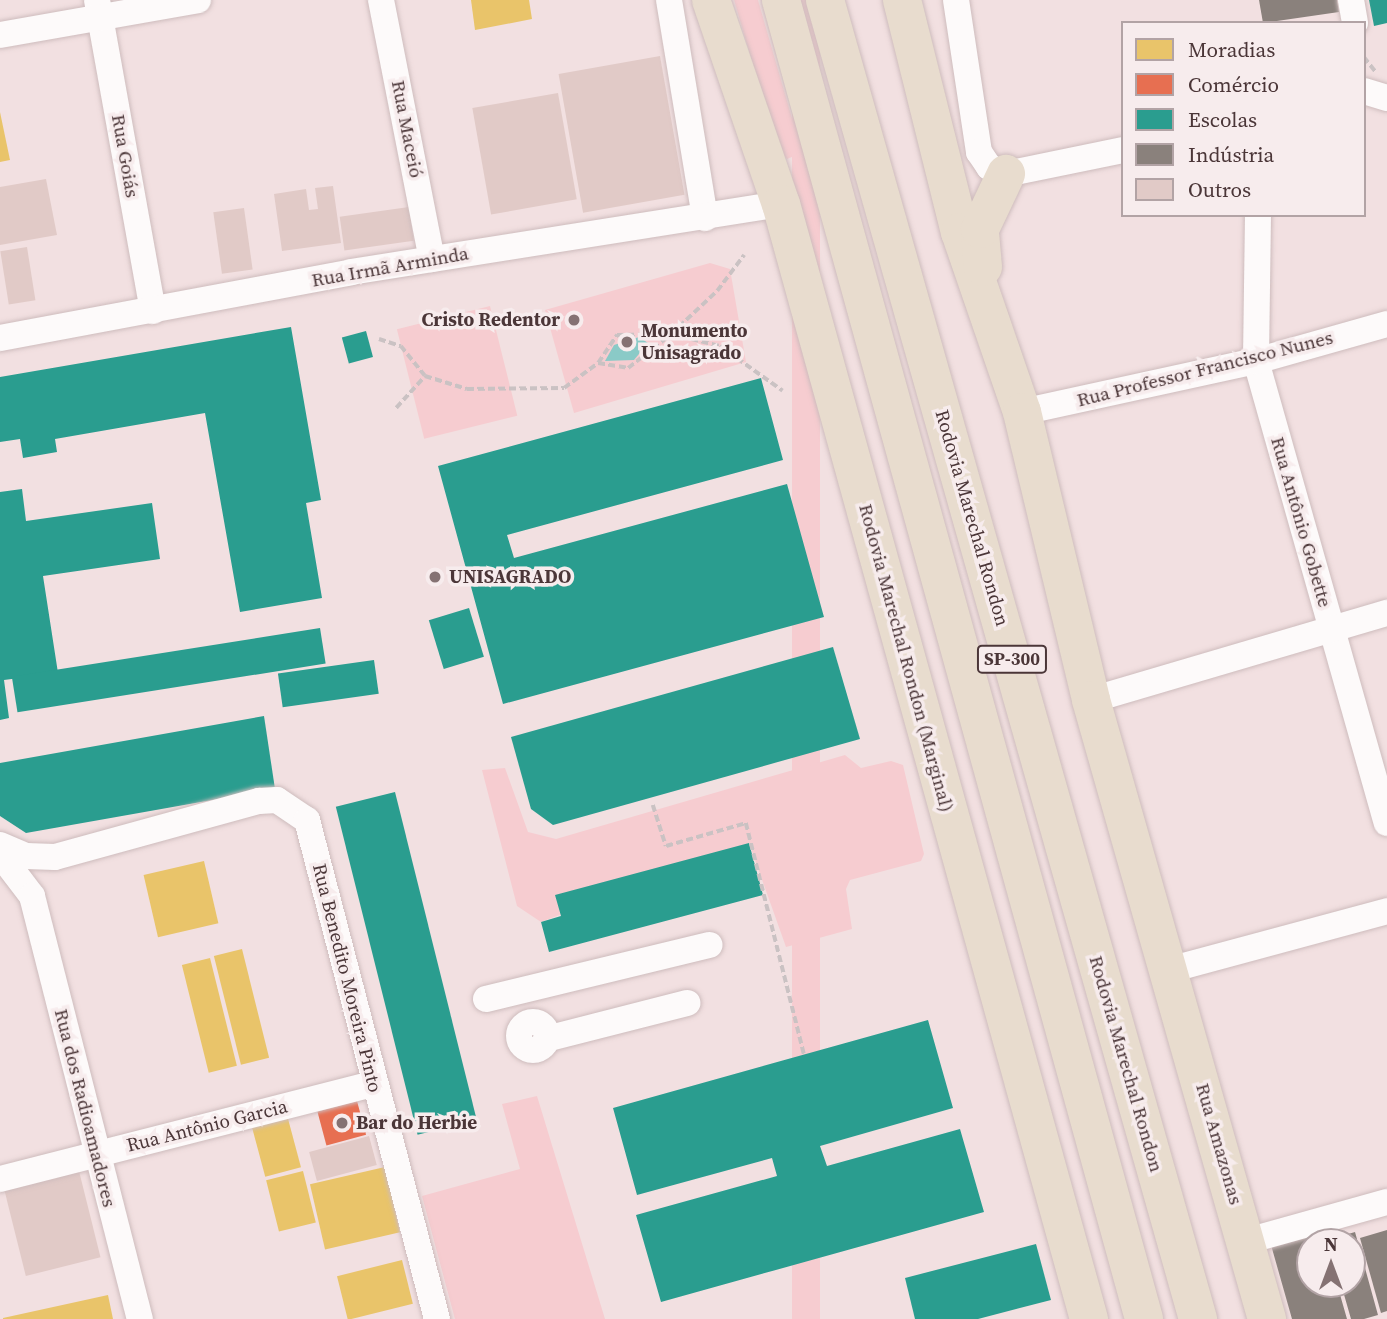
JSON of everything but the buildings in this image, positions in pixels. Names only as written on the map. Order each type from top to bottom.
[{"type":"highway","name":"Rodovia Marechal Rondon (Marginal)","points":[[711,0],[782,204],[1089,1319]]},
{"type":"highway","name":"SP-300","points":[[781,0],[1144,1319]]},
{"type":"highway","name":"Rodovia Marechal Rondon","points":[[825,0],[1198,1319]]},
{"type":"highway","points":[[902,0],[986,311],[1022,412],[1091,700],[1169,970]]},
{"type":"highway","points":[[986,311],[980,229],[1006,174]]},
{"type":"highway","name":"Rua Amazonas","points":[[1169,970],[1267,1319]]},
{"type":"street","points":[[0,35],[99,9],[198,0]]},
{"type":"street","name":"Rua Maceió","points":[[381,0],[432,259]]},
{"type":"street","points":[[669,0],[705,218]]},
{"type":"street","points":[[956,0],[979,152],[989,167],[1006,174],[1121,150]]},
{"type":"street","points":[[1350,0],[1355,21]]},
{"type":"street","name":"Rua Goiás","points":[[99,9],[153,311]]},
{"type":"street","name":"Rua Irmã Arminda","points":[[0,338],[432,259],[782,204]]},
{"type":"street","name":"Rua Antônio Gobette","points":[[1258,217],[1256,361],[1387,822]]},
{"type":"street","name":"Rua Professor Francisco Nunes","points":[[1022,412],[1256,361],[1387,324]]},
{"type":"street","points":[[1091,700],[1387,613]]},
{"type":"street","name":"Rua Benedito Moreira Pinto","points":[[55,857],[259,801],[290,806],[307,820],[437,1319]]},
{"type":"street","points":[[0,845],[26,856],[55,857],[32,896]]},
{"type":"street","points":[[0,854],[32,896]]},
{"type":"street","points":[[0,880],[32,896]]},
{"type":"street","name":"Rua dos Radioamadores","points":[[32,896],[140,1319]]},
{"type":"street","points":[[1169,970],[1387,911]]},
{"type":"street","points":[[486,999],[710,945]]},
{"type":"street","points":[[546,1039],[687,1003]]},
{"type":"street","name":"Rua Antônio Garcia","points":[[0,1179],[374,1084]]},
{"type":"street","points":[[1247,1241],[1387,1202]]},
{"type":"path","points":[[598,363],[628,368],[671,334],[717,291],[744,254]]},
{"type":"path","points":[[379,339],[401,346],[425,376],[467,389],[564,388],[598,363],[617,335],[671,334],[720,346],[783,391]]},
{"type":"path","points":[[396,408],[425,376]]},
{"type":"path","points":[[653,804],[666,846],[746,823],[804,1054]]},
{"type":"shaded area","points":[[734,0],[758,0],[802,153],[787,159],[777,147]]},
{"type":"shaded area","points":[[792,0],[820,0],[820,1319],[792,1319]]},
{"type":"shaded area","points":[[710,263],[730,269],[746,362],[574,413],[545,310]]},
{"type":"shaded area","points":[[490,306],[517,416],[424,439],[397,329]]},
{"type":"shaded area","points":[[845,755],[861,768],[891,761],[903,765],[924,854],[921,861],[850,880],[846,889],[852,929],[786,947],[749,843],[541,922],[517,906],[482,770],[505,768],[528,832],[556,839]]},
{"type":"shaded area","points":[[537,1096],[605,1319],[455,1319],[422,1196],[520,1169],[502,1104]]},
{"type":"water","points":[[639,337],[648,343],[634,360],[605,361],[614,345]]},
{"type":"place","name":"Cristo Redentor","points":[[574,320]]},
{"type":"place","name":"Monumento Unisagrado","points":[[627,342]]},
{"type":"place","name":"UNISAGRADO","points":[[435,577]]},
{"type":"place","name":"Bar do Herbie","points":[[342,1123]]}]
